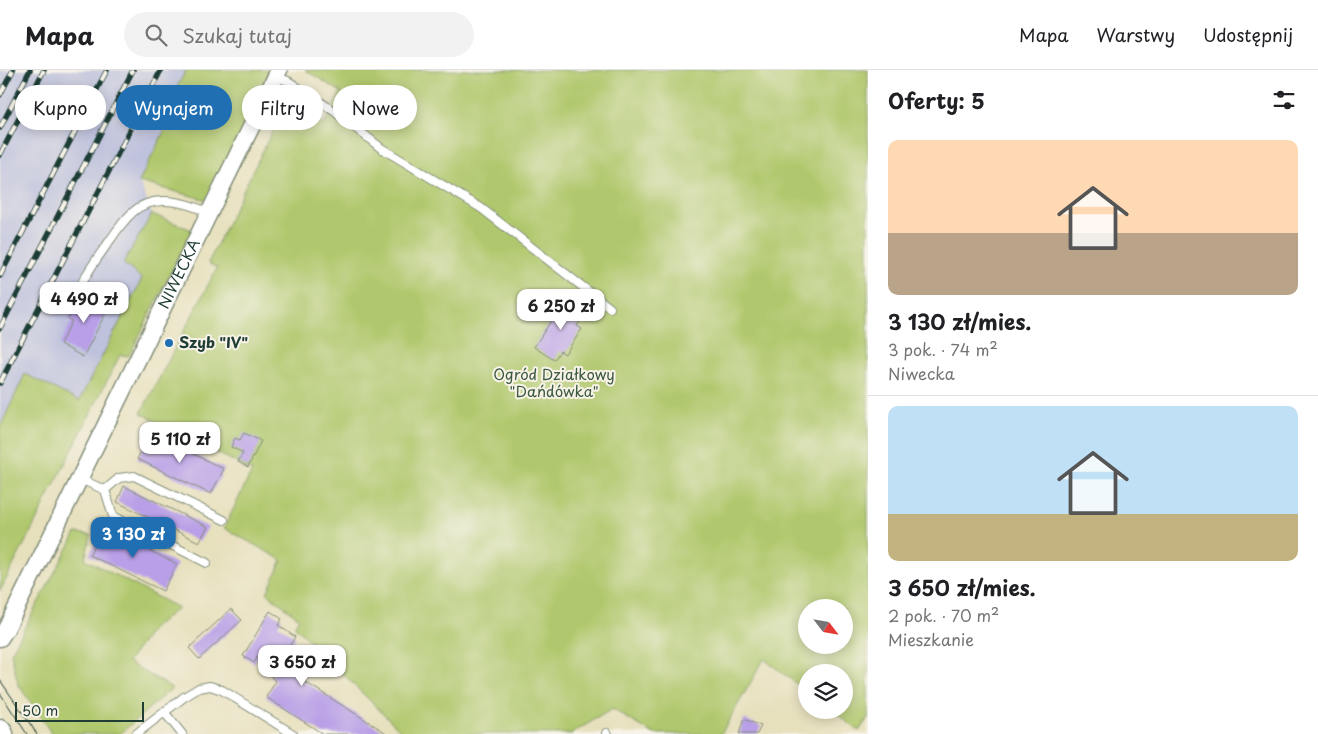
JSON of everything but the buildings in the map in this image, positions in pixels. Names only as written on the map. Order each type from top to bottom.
[{"type":"street","name":"NIWECKA","points":[[0,638],[277,73]]},
{"type":"lane","points":[[277,73],[334,111],[381,148],[481,208],[610,308]]},
{"type":"lane","points":[[83,281],[120,227],[134,211],[145,204],[160,201],[174,202],[195,206],[209,212]]},
{"type":"lane","points":[[106,490],[119,478],[134,476],[224,520]]},
{"type":"lane","points":[[80,478],[106,490]]},
{"type":"lane","points":[[106,490],[113,516],[207,563]]},
{"type":"lane","points":[[136,734],[199,688],[210,686],[222,690],[293,734]]},
{"type":"lane","points":[[165,712],[182,734]]},
{"type":"shaded area","points":[[0,70],[186,70],[178,85],[116,85],[116,130],[164,130],[139,181],[152,214],[123,263],[142,279],[79,402],[25,374],[0,427]]},
{"type":"green space","points":[[186,70],[275,70],[267,85],[242,85],[242,130],[244,130],[207,200],[139,182],[165,130],[232,130],[232,85],[178,85]]},
{"type":"green space","name":"Ogród Działkowy \"Dańdówka\"","points":[[305,70],[868,70],[868,718],[859,731],[844,719],[853,719],[853,664],[798,664],[798,685],[764,659],[721,734],[654,734],[612,709],[571,734],[404,734],[294,626],[299,618],[267,593],[282,560],[224,528],[252,471],[141,413],[217,268],[208,263],[273,130],[323,130],[333,108],[333,130],[417,130],[417,85],[333,85],[333,87]]},
{"type":"green space","points":[[152,214],[192,230],[129,356],[120,355],[0,591],[0,427],[25,374],[79,401],[142,279],[123,263]]},
{"type":"green space","points":[[76,533],[91,535],[85,559],[178,608],[153,628],[128,662],[172,688],[120,734],[52,734],[18,684],[11,653]]},
{"type":"tram line","points":[[0,680],[37,734]]},
{"type":"tram line","points":[[0,693],[27,734]]},
{"type":"railway","points":[[0,95],[13,70]]},
{"type":"railway","points":[[0,128],[30,70]]},
{"type":"railway","points":[[0,155],[44,70]]},
{"type":"railway","points":[[0,276],[107,70]]},
{"type":"railway","points":[[0,328],[133,70]]},
{"type":"railway","points":[[0,383],[161,70]]},
{"type":"place","name":"Szyb \"IV\"","points":[[169,343]]}]
